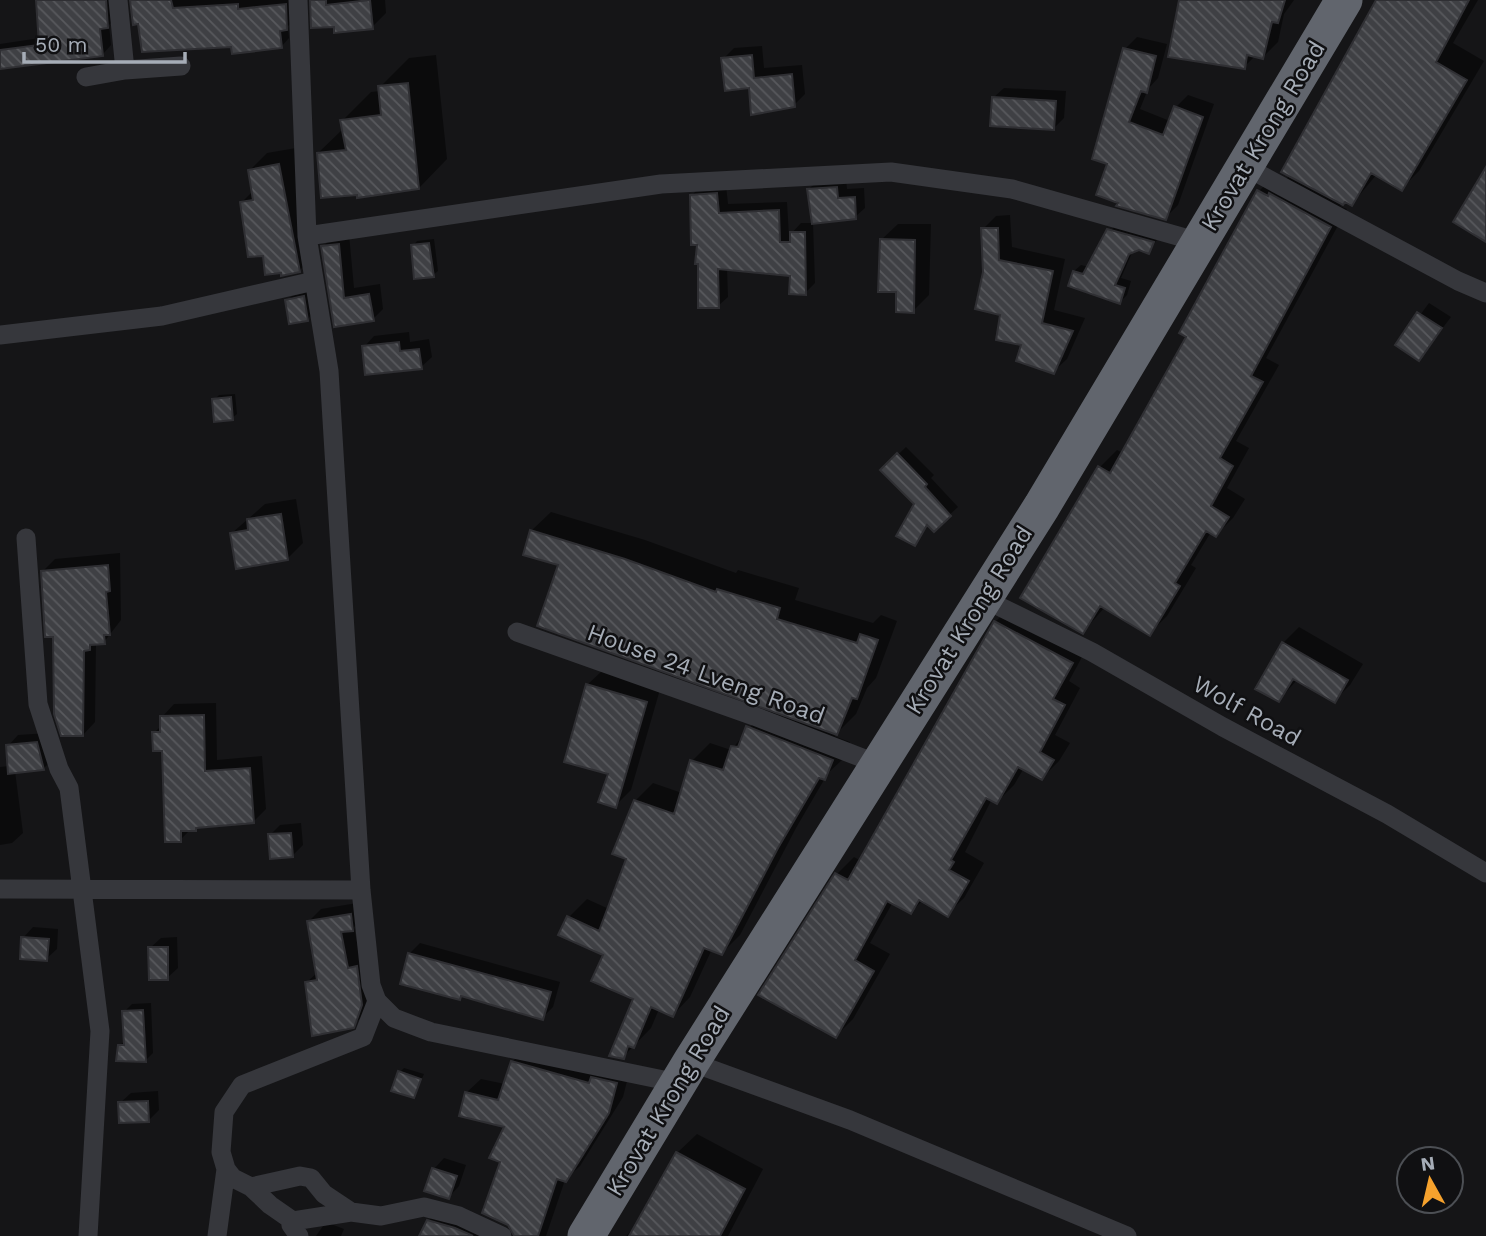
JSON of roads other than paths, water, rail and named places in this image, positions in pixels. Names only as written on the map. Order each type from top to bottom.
[{"type":"highway","name":"Krovat Krong Road","points":[[586,1236],[878,764],[1042,506],[1344,0]]},
{"type":"street","points":[[117,0],[125,71]]},
{"type":"street","points":[[298,0],[307,236],[329,371],[361,890],[371,985],[377,1001],[394,1018],[431,1032],[685,1073],[850,1120],[1127,1236]]},
{"type":"street","points":[[86,77],[181,66]]},
{"type":"street","points":[[1244,166],[1458,281],[1486,293]]},
{"type":"street","points":[[307,236],[661,184],[891,172],[1012,188],[1199,242]]},
{"type":"street","points":[[0,335],[162,316],[314,281]]},
{"type":"street","points":[[26,538],[38,704],[59,769],[69,788],[100,1031],[88,1236]]},
{"type":"street","name":"Wolf Road","points":[[982,598],[1093,652],[1223,727],[1387,814],[1486,873]]},
{"type":"street","name":"House 24 Lveng Road","points":[[517,632],[754,716],[878,764]]},
{"type":"street","points":[[0,889],[361,890]]},
{"type":"street","points":[[377,1001],[363,1037],[242,1085],[233,1094],[224,1112],[221,1152],[226,1169],[233,1178],[251,1186],[296,1228],[351,1212],[381,1216],[424,1207],[441,1209],[502,1236]]},
{"type":"street","points":[[217,1236],[226,1169]]},
{"type":"street","points":[[251,1186],[300,1176],[311,1178],[324,1194],[351,1212]]}]
